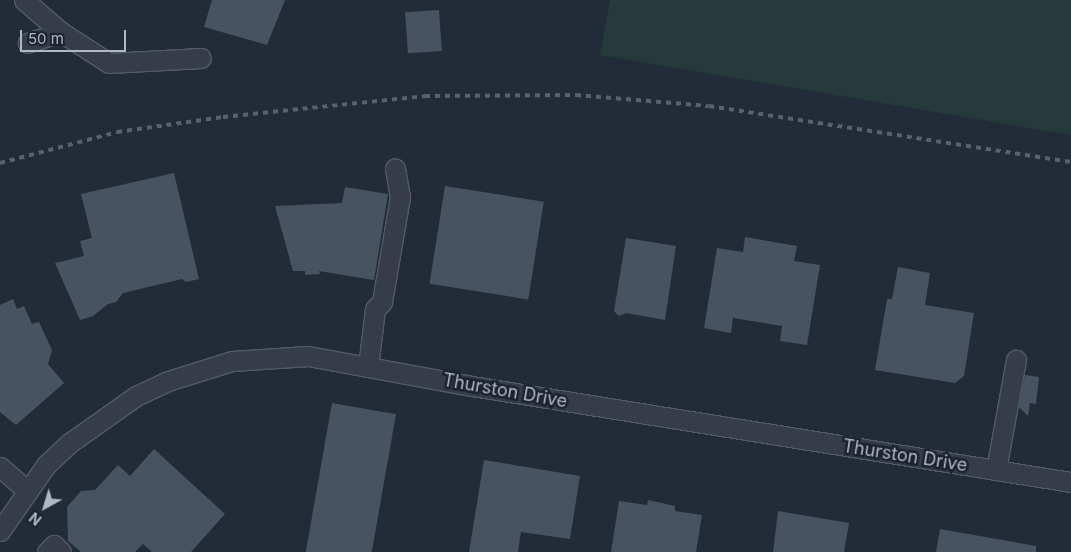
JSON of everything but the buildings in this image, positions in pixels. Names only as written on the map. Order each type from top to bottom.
[{"type":"street","points":[[24,0],[61,32],[109,63],[201,58]]},
{"type":"street","points":[[28,43],[61,32]]},
{"type":"street","points":[[368,367],[375,310],[382,302],[400,197],[395,168]]},
{"type":"street","name":"Thurston Drive","points":[[0,531],[46,465],[71,442],[136,396],[168,381],[232,361],[308,356],[1071,482]]},
{"type":"street","points":[[996,470],[1016,360]]},
{"type":"street","points":[[0,468],[28,491]]},
{"type":"street","points":[[47,552],[54,545],[61,552]]},
{"type":"shaded area","points":[[610,0],[1071,0],[1071,135],[600,55]]},
{"type":"railway","points":[[0,163],[117,132],[223,117],[425,96],[576,95],[709,106],[1071,162]]}]
